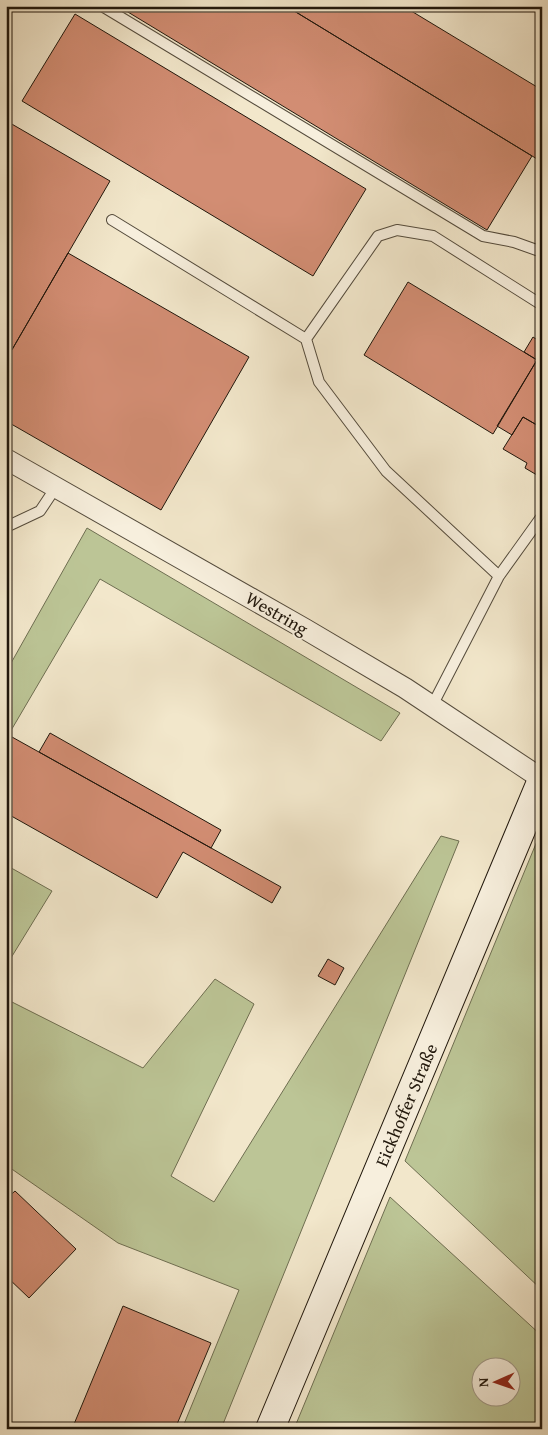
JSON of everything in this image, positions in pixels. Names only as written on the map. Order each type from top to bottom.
[{"type":"main road","name":"Eickhoffer Straße","points":[[270,1429],[542,780]]},
{"type":"street","name":"Westring","points":[[6,458],[305,629],[432,706],[542,780]]},
{"type":"lane","points":[[102,6],[483,236],[514,242],[542,252]]},
{"type":"lane","points":[[112,220],[306,339],[319,382],[386,471],[499,576]]},
{"type":"lane","points":[[306,339],[378,236],[397,230],[433,236],[542,305]]},
{"type":"lane","points":[[6,527],[40,511],[56,487]]},
{"type":"lane","points":[[432,706],[499,576],[542,516]]},
{"type":"green space","points":[[87,528],[400,713],[381,741],[100,579],[6,739],[6,672]]},
{"type":"green space","points":[[542,829],[542,1290],[405,1161]]},
{"type":"green space","points":[[441,836],[459,841],[221,1429],[182,1429],[239,1290],[118,1243],[6,1165],[6,999],[143,1068],[215,979],[254,1004],[171,1176],[214,1202]]},
{"type":"green space","points":[[6,865],[52,891],[6,966]]},
{"type":"green space","points":[[390,1197],[542,1336],[542,1429],[294,1429]]},
{"type":"building","points":[[118,6],[286,6],[532,156],[487,230]]},
{"type":"building","points":[[286,6],[403,6],[542,90],[542,162]]},
{"type":"building","points":[[75,14],[366,189],[313,276],[22,101]]},
{"type":"building","points":[[10,123],[110,181],[6,360],[6,129]]},
{"type":"building","points":[[68,253],[249,357],[161,510],[6,421],[6,360]]},
{"type":"building","points":[[408,282],[537,360],[493,434],[364,355]]},
{"type":"building","points":[[533,337],[542,343],[542,428],[523,417],[512,435],[497,426],[537,360],[524,352]]},
{"type":"building","points":[[523,417],[542,428],[542,478],[525,468],[527,463],[503,449]]},
{"type":"building","points":[[50,733],[221,830],[211,848],[39,752]]},
{"type":"building","points":[[12,737],[281,887],[272,903],[183,852],[157,898],[6,813],[6,747]]},
{"type":"building","points":[[328,959],[344,968],[335,985],[318,976]]},
{"type":"building","points":[[15,1191],[76,1249],[29,1298],[6,1276],[6,1199]]},
{"type":"building","points":[[123,1306],[211,1343],[175,1429],[72,1429]]}]
